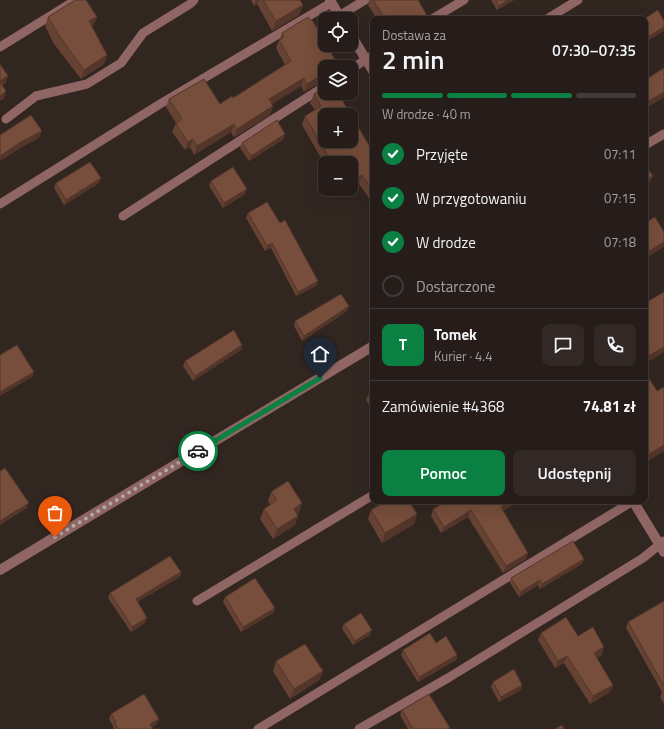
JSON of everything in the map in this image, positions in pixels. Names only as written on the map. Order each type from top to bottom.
[{"type":"street","points":[[330,1],[337,12]]},
{"type":"street","points":[[358,44],[369,57]]},
{"type":"street","points":[[0,570],[370,348]]},
{"type":"street","points":[[635,504],[663,546]]},
{"type":"lane","points":[[0,46],[76,0]]},
{"type":"lane","points":[[6,119],[36,96],[87,84],[121,63],[143,33],[194,0]]},
{"type":"lane","points":[[347,12],[365,0]]},
{"type":"lane","points":[[437,16],[464,0]]},
{"type":"lane","points":[[552,16],[578,0]]},
{"type":"lane","points":[[0,204],[160,104],[330,1]]},
{"type":"lane","points":[[358,64],[369,57]]},
{"type":"lane","points":[[123,216],[318,91]]},
{"type":"lane","points":[[648,144],[664,134]]},
{"type":"lane","points":[[197,601],[370,497]]},
{"type":"lane","points":[[258,729],[628,504]]},
{"type":"lane","points":[[359,729],[448,678],[663,546]]},
{"type":"building","points":[[75,0],[86,0],[97,17],[89,21],[107,55],[84,70],[58,34],[48,17]]},
{"type":"building","points":[[263,0],[300,0],[303,5],[276,21]]},
{"type":"building","points":[[373,0],[418,0],[427,16],[383,16]]},
{"type":"building","points":[[496,0],[508,0],[499,6]]},
{"type":"building","points":[[658,10],[664,21],[664,27],[648,37],[648,16]]},
{"type":"building","points":[[308,17],[311,21],[312,20],[318,30],[318,52],[331,52],[335,60],[318,60],[318,77],[307,84],[304,78],[269,99],[273,106],[237,129],[234,124],[197,146],[193,139],[188,142],[176,124],[182,119],[169,99],[204,79],[220,104],[232,96],[233,98],[291,61],[279,40],[284,37],[282,33]]},
{"type":"building","points":[[0,64],[8,76],[0,81]]},
{"type":"building","points":[[664,68],[664,92],[649,101],[648,99],[648,78]]},
{"type":"building","points":[[0,82],[6,91],[0,96]]},
{"type":"building","points":[[318,91],[318,100],[342,100],[347,108],[318,108],[318,139],[305,116],[321,106],[314,94]]},
{"type":"building","points":[[31,115],[42,131],[21,142],[0,156],[0,135]]},
{"type":"building","points":[[277,120],[285,134],[251,156],[242,143]]},
{"type":"building","points":[[358,127],[370,147],[370,186],[362,175],[358,178],[358,156],[328,156],[323,148],[358,148]]},
{"type":"building","points":[[90,162],[101,178],[66,200],[56,183]]},
{"type":"building","points":[[233,167],[247,189],[224,203],[211,181]]},
{"type":"building","points":[[648,168],[653,176],[648,180]]},
{"type":"building","points":[[267,202],[280,223],[285,220],[318,281],[298,292],[272,243],[267,246],[248,213]]},
{"type":"building","points":[[655,217],[664,232],[664,242],[648,252],[648,221]]},
{"type":"building","points":[[664,292],[664,347],[648,356],[648,301]]},
{"type":"building","points":[[341,294],[349,306],[304,336],[295,321]]},
{"type":"building","points":[[234,330],[242,345],[195,376],[185,361]]},
{"type":"building","points":[[17,345],[34,372],[0,392],[0,355]]},
{"type":"building","points":[[648,377],[657,391],[664,387],[664,445],[648,455]]},
{"type":"building","points":[[5,468],[29,503],[0,521],[0,471]]},
{"type":"building","points":[[288,481],[302,503],[294,509],[298,516],[277,529],[264,509],[277,500],[271,492]]},
{"type":"building","points":[[381,504],[411,504],[417,514],[385,533],[371,510]]},
{"type":"building","points":[[442,504],[506,504],[501,507],[528,553],[506,566],[471,510],[444,527],[433,509]]},
{"type":"building","points":[[573,541],[584,559],[542,584],[540,580],[520,592],[511,578]]},
{"type":"building","points":[[170,556],[181,572],[136,599],[147,618],[132,627],[110,593]]},
{"type":"building","points":[[255,578],[275,608],[243,627],[225,597]]},
{"type":"building","points":[[664,601],[664,686],[628,622]]},
{"type":"building","points":[[361,613],[372,630],[355,641],[344,624]]},
{"type":"building","points":[[566,617],[578,636],[593,627],[604,647],[594,653],[613,685],[593,696],[567,656],[558,661],[541,633]]},
{"type":"building","points":[[430,633],[436,643],[446,636],[457,655],[419,677],[403,650]]},
{"type":"building","points":[[305,644],[323,671],[294,689],[276,661]]},
{"type":"building","points":[[514,669],[522,685],[501,697],[493,682]]},
{"type":"building","points":[[144,694],[159,719],[150,724],[153,729],[118,729],[111,714]]},
{"type":"building","points":[[429,694],[450,728],[413,729],[402,710]]},
{"type":"building","points":[[562,725],[564,729],[555,729]]},
{"type":"way so far","points":[[55,537],[198,451]]},
{"type":"route","points":[[198,451],[320,378]]}]
